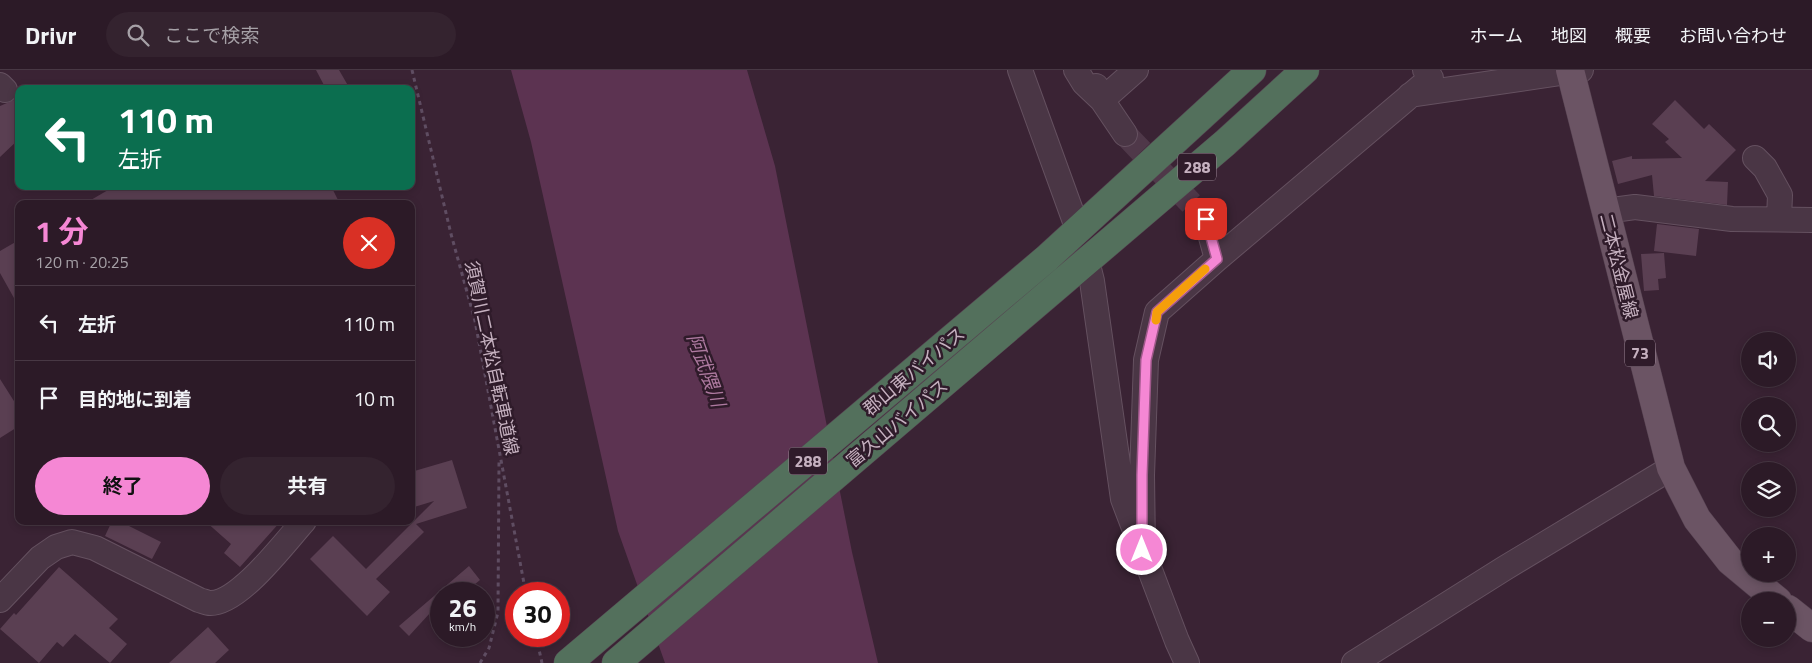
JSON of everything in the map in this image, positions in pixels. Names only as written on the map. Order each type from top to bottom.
[{"type":"highway","name":"郡山東バイパス","points":[[568,663],[1047,258],[1252,70]]},
{"type":"highway","name":"288","points":[[1087,262],[1225,143],[1304,70]]},
{"type":"highway","name":"富久山バイパス","points":[[616,663],[1087,262]]},
{"type":"main road","name":"二本松金屋線","points":[[1573,71],[1605,211],[1671,468],[1697,518],[1730,561],[1767,592]]},
{"type":"main road","points":[[1796,615],[1812,628]]},
{"type":"street","points":[[1020,70],[1078,230]]},
{"type":"street","points":[[1076,70],[1084,83],[1102,100]]},
{"type":"street","points":[[1089,70],[1102,100],[1125,134]]},
{"type":"street","points":[[1102,100],[1136,70]]},
{"type":"street","points":[[1142,550],[1142,475],[1146,360],[1157,312],[1431,78],[1425,70]]},
{"type":"street","points":[[1408,96],[1573,71]]},
{"type":"street","points":[[1755,158],[1765,168],[1780,195],[1779,220]]},
{"type":"street","points":[[1605,211],[1635,207],[1732,219],[1812,220]]},
{"type":"street","points":[[1206,219],[1217,259]]},
{"type":"street","points":[[1087,262],[1092,281],[1123,499],[1187,663]]},
{"type":"street","points":[[1354,663],[1505,568],[1671,468]]},
{"type":"street","points":[[0,600],[40,558],[56,547],[72,542],[95,548],[209,604],[234,594],[300,525]]},
{"type":"path","name":"須賀川二本松自転車道線","points":[[412,70],[474,321],[524,582]]},
{"type":"path","points":[[480,663],[489,648],[498,612],[500,456]]},
{"type":"path","points":[[538,647],[542,663]]},
{"type":"water","name":"阿武隈川","points":[[511,70],[747,70],[775,166],[852,552],[878,663],[665,663],[618,531],[531,142]]},
{"type":"building","points":[[316,70],[339,70],[348,85],[324,85]]},
{"type":"building","points":[[15,97],[15,143],[0,157],[0,106],[14,100]]},
{"type":"building","points":[[1675,100],[1704,129],[1709,124],[1736,150],[1705,181],[1728,182],[1727,205],[1654,196],[1652,175],[1618,184],[1612,161],[1632,156],[1632,159],[1682,158],[1665,142],[1669,139],[1652,124]]},
{"type":"building","points":[[108,190],[333,190],[338,200],[91,200]]},
{"type":"building","points":[[1657,224],[1699,229],[1696,256],[1654,251]]},
{"type":"building","points":[[15,242],[15,300],[0,273],[0,251]]},
{"type":"building","points":[[1664,253],[1666,278],[1658,279],[1659,290],[1644,291],[1641,254]]},
{"type":"building","points":[[0,379],[15,403],[15,429],[0,438]]},
{"type":"building","points":[[452,460],[467,508],[416,524],[424,532],[376,579],[390,592],[367,616],[310,559],[333,536],[366,569],[410,525],[415,525],[415,520],[434,501],[415,507],[415,471]]},
{"type":"building","points":[[110,525],[127,525],[161,542],[152,559],[105,536]]},
{"type":"building","points":[[210,525],[277,525],[240,567],[224,553],[231,544]]},
{"type":"building","points":[[469,566],[480,580],[478,582],[450,582]]},
{"type":"building","points":[[59,567],[118,619],[109,628],[127,644],[110,663],[75,634],[63,647],[57,642],[39,663],[0,629],[14,613],[16,615]]},
{"type":"building","points":[[430,599],[430,613],[409,636],[399,626]]},
{"type":"building","points":[[208,627],[229,650],[215,663],[169,663]]},
{"type":"tunnel","points":[[1125,134],[1206,219]]},
{"type":"slow traffic","points":[[1156,320],[1157,312],[1205,269]]},
{"type":"route","points":[[1142,550],[1142,475],[1146,360],[1157,312],[1217,259],[1206,219]]}]
